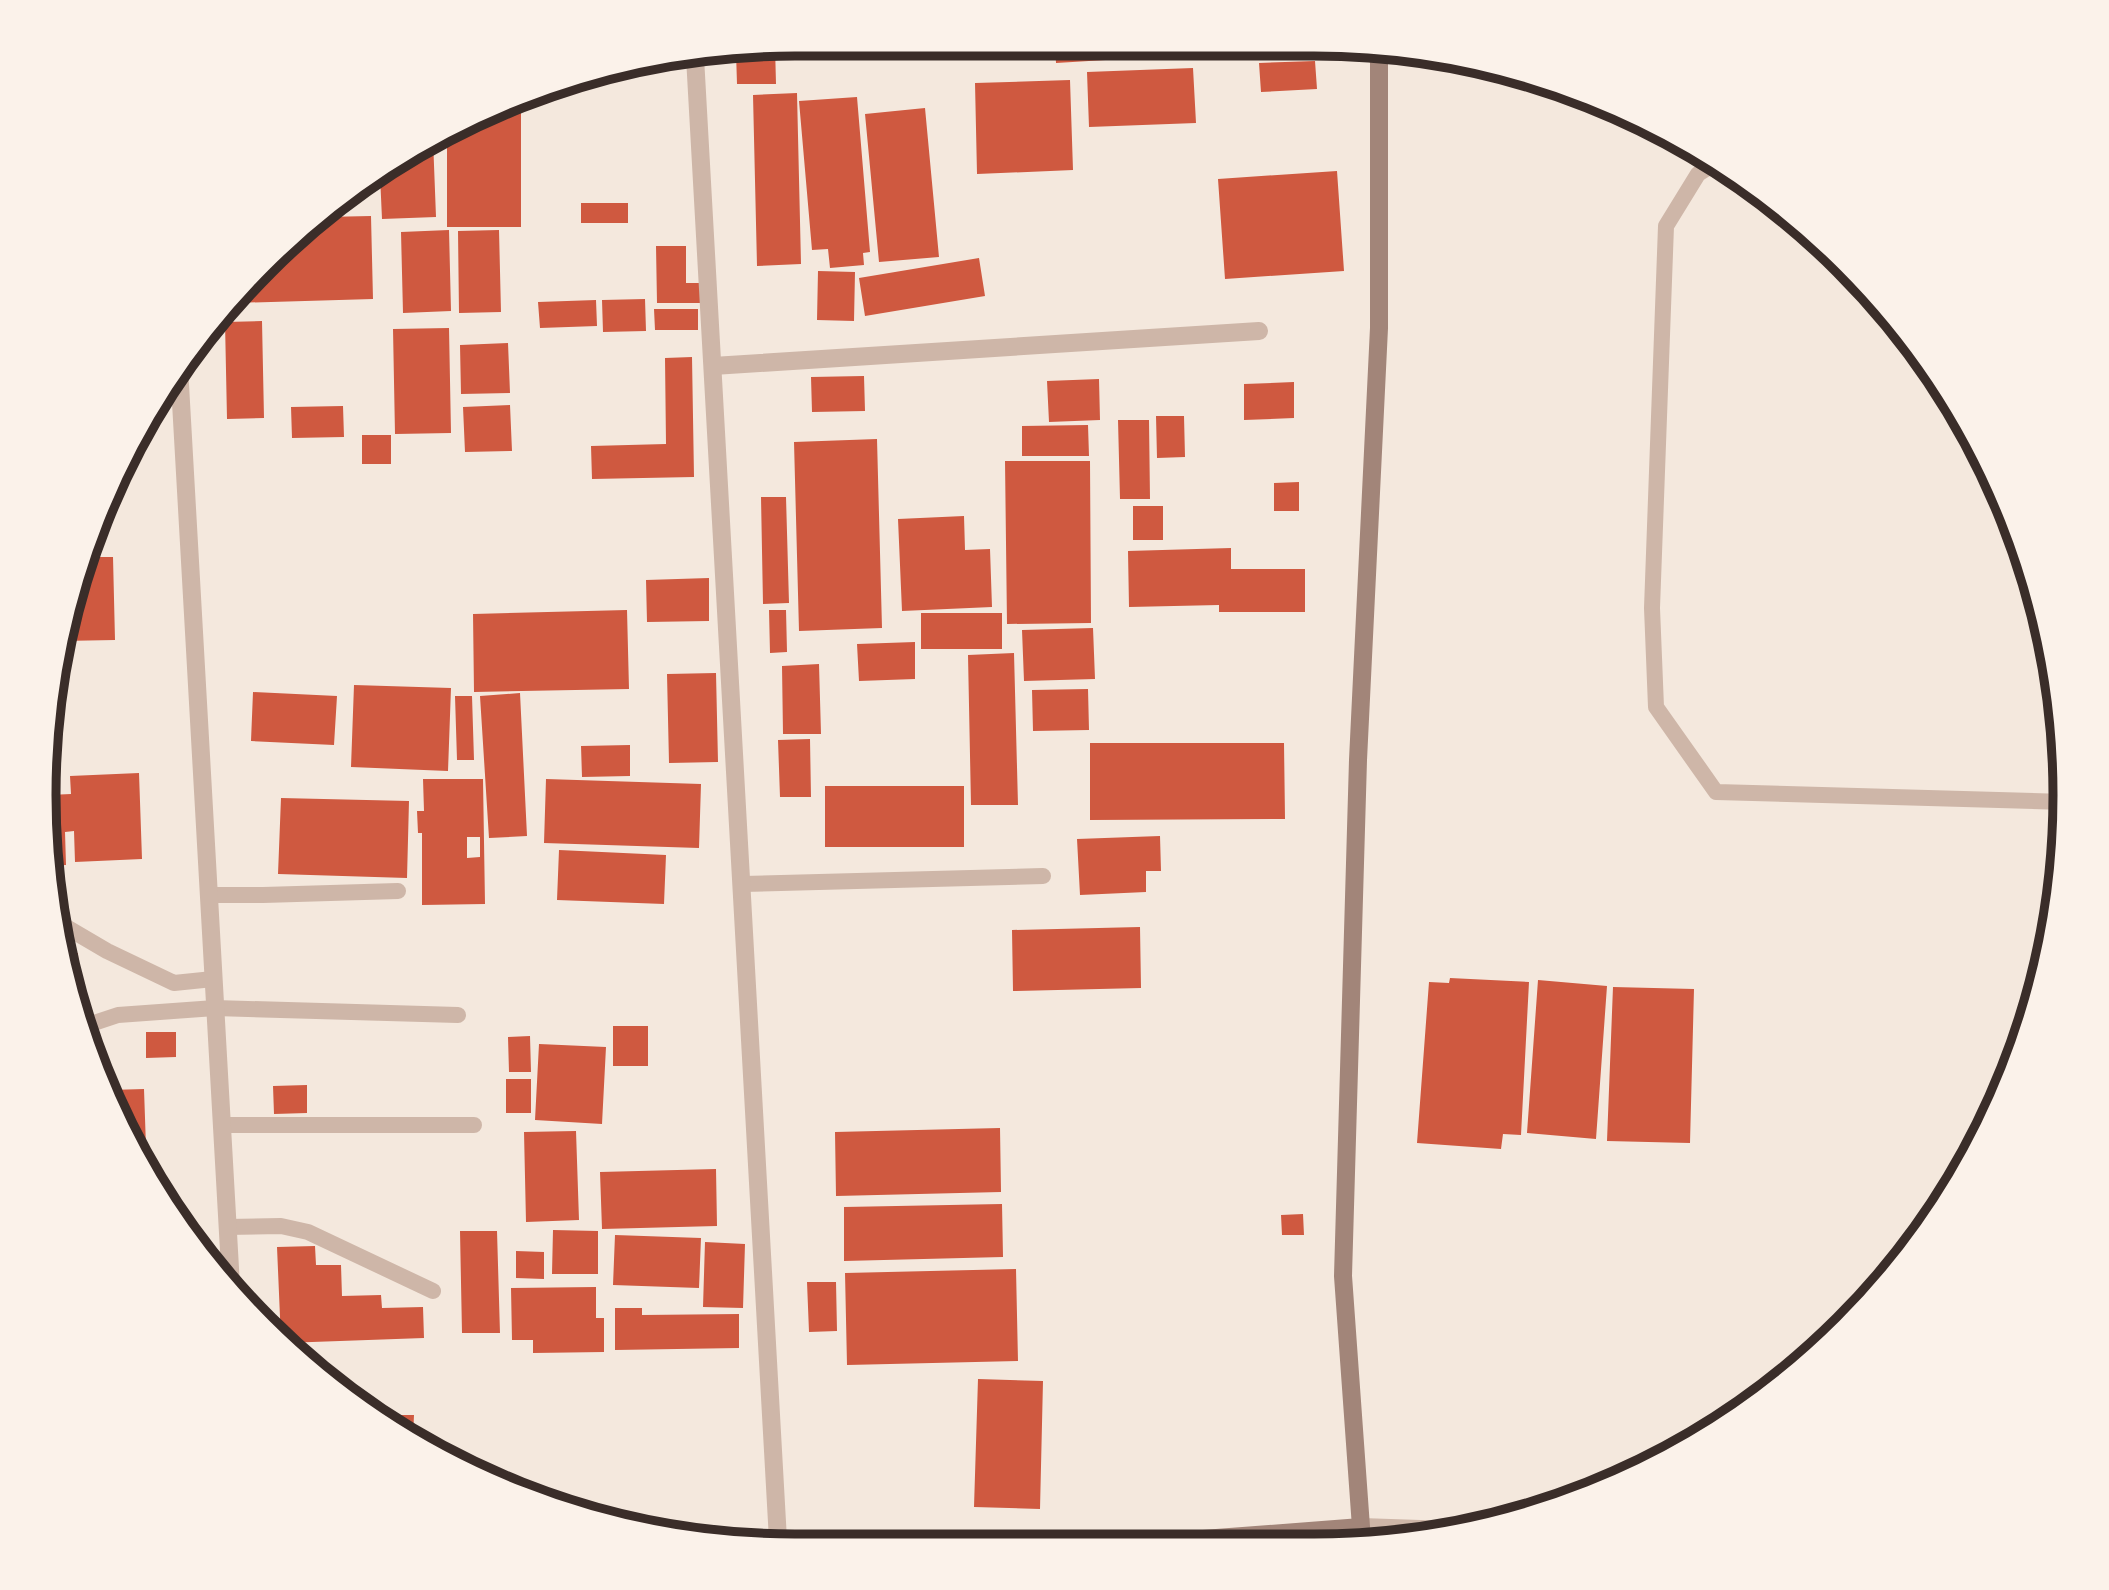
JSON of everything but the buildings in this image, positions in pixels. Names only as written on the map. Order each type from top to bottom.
[{"type":"street","points":[[1365,1532],[1343,1276],[1358,760],[1380,328],[1380,60]]},
{"type":"street","points":[[695,63],[778,1533]]},
{"type":"street","points":[[713,366],[1259,331]]},
{"type":"street","points":[[180,386],[230,1271]]},
{"type":"lane","points":[[1706,169],[1698,174],[1666,226],[1652,608],[1656,706],[1716,792],[2053,802]]},
{"type":"lane","points":[[743,884],[1043,876]]},
{"type":"lane","points":[[208,895],[398,891]]},
{"type":"lane","points":[[68,928],[174,983],[213,979]]},
{"type":"lane","points":[[92,1024],[118,1015],[215,1008],[458,1015]]},
{"type":"lane","points":[[221,1125],[474,1125]]},
{"type":"lane","points":[[228,1227],[281,1227],[308,1232],[433,1291]]}]
